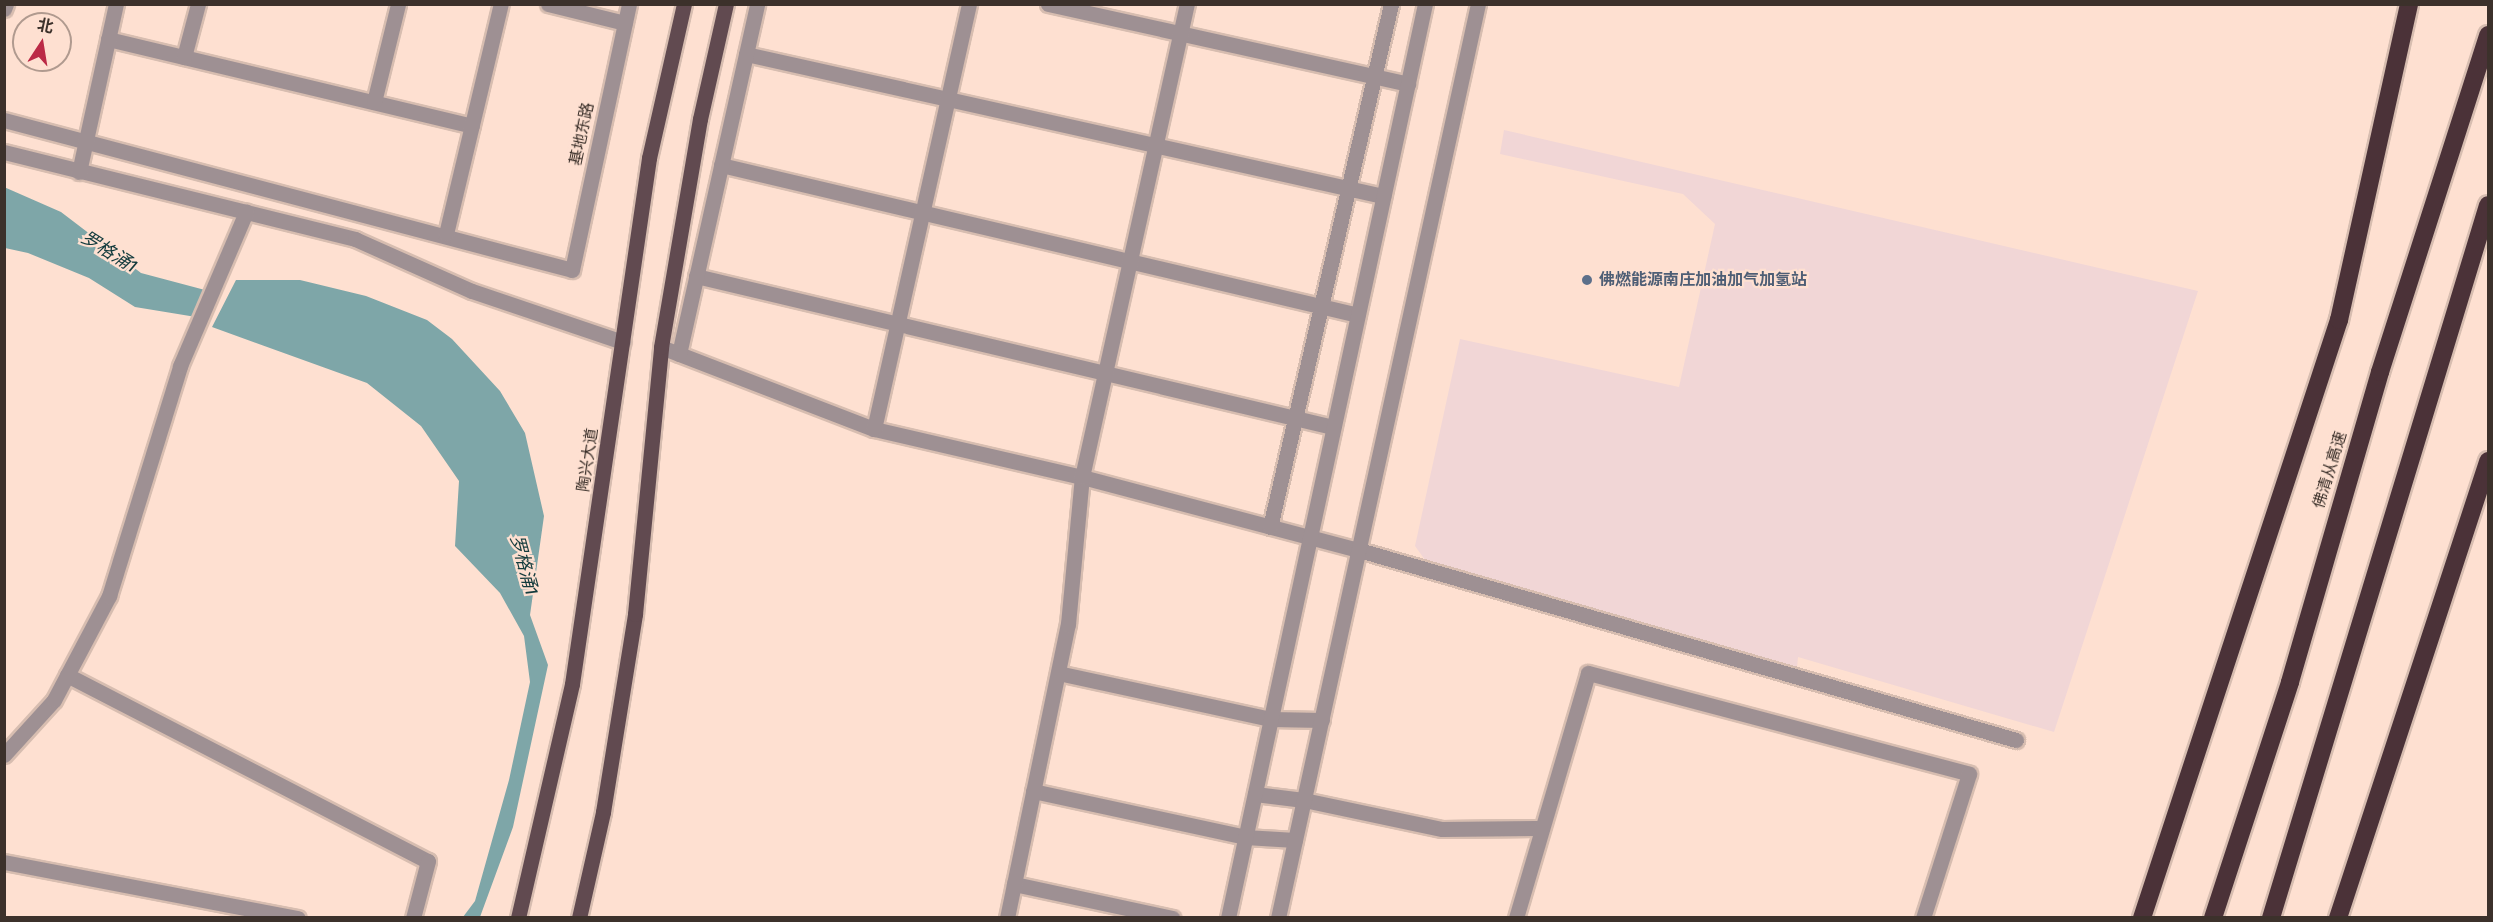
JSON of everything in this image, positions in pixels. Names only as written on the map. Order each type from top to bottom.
[{"type":"highway","points":[[2142,918],[2338,320],[2409,4]]},
{"type":"highway","name":"佛清从高速","points":[[2213,918],[2290,682],[2342,499],[2488,35]]},
{"type":"highway","points":[[2271,918],[2488,205]]},
{"type":"highway","points":[[2338,918],[2488,461]]},
{"type":"main road","name":"陶兴大道","points":[[518,918],[572,684],[649,158],[684,4]]},
{"type":"main road","points":[[579,918],[603,812],[635,614],[661,347],[700,119],[726,4]]},
{"type":"street","points":[[4,9],[6,4]]},
{"type":"street","points":[[79,172],[116,4]]},
{"type":"street","points":[[184,57],[198,4]]},
{"type":"street","points":[[374,102],[398,4]]},
{"type":"street","points":[[4,120],[446,234],[501,4]]},
{"type":"street","points":[[548,4],[625,23]]},
{"type":"street","name":"基地东路","points":[[446,234],[572,270],[629,4]]},
{"type":"street","points":[[679,354],[757,4]]},
{"type":"street","points":[[874,429],[969,4]]},
{"type":"street","points":[[1048,4],[1408,84]]},
{"type":"street","points":[[1007,918],[1068,624],[1082,477],[1187,4]]},
{"type":"street","points":[[1270,527],[1323,307],[1391,4]]},
{"type":"street","points":[[1228,918],[1425,4]]},
{"type":"street","points":[[1278,918],[1478,4]]},
{"type":"street","points":[[108,39],[472,126]]},
{"type":"street","points":[[746,54],[1383,196]]},
{"type":"street","points":[[4,152],[355,239],[472,291],[623,342]]},
{"type":"street","points":[[721,165],[1358,315]]},
{"type":"street","points":[[4,755],[54,700],[109,596],[180,366],[246,212]]},
{"type":"street","points":[[696,276],[1333,426]]},
{"type":"street","points":[[661,347],[874,429],[1082,477],[1359,550],[2016,740]]},
{"type":"street","points":[[1058,673],[1271,719],[1322,720]]},
{"type":"street","points":[[1515,918],[1588,673],[1970,774],[1923,918]]},
{"type":"street","points":[[67,675],[428,861],[413,918]]},
{"type":"street","points":[[1034,791],[1245,837],[1295,840]]},
{"type":"street","points":[[1255,794],[1304,800],[1443,829],[1542,828]]},
{"type":"street","points":[[4,862],[298,918]]},
{"type":"street","points":[[1014,884],[1172,918]]},
{"type":"shaded area","points":[[1504,130],[2198,291],[2054,732],[1798,657],[1797,668],[1428,564],[1415,546],[1460,339],[1679,387],[1715,224],[1683,194],[1500,154]]},
{"type":"water","name":"罗格涌1","points":[[4,187],[61,212],[141,273],[205,290],[196,317],[135,307],[89,278],[28,253],[5,248]]},
{"type":"water","name":"罗格涌1","points":[[236,280],[300,280],[366,296],[427,320],[452,339],[500,391],[525,433],[544,516],[530,615],[548,665],[513,827],[480,917],[463,917],[475,901],[509,780],[530,682],[524,636],[500,593],[455,546],[459,481],[421,426],[367,383],[212,327]]},
{"type":"place","name":"佛燃能源南庄加油加气加氢站","points":[[1587,280]]}]
